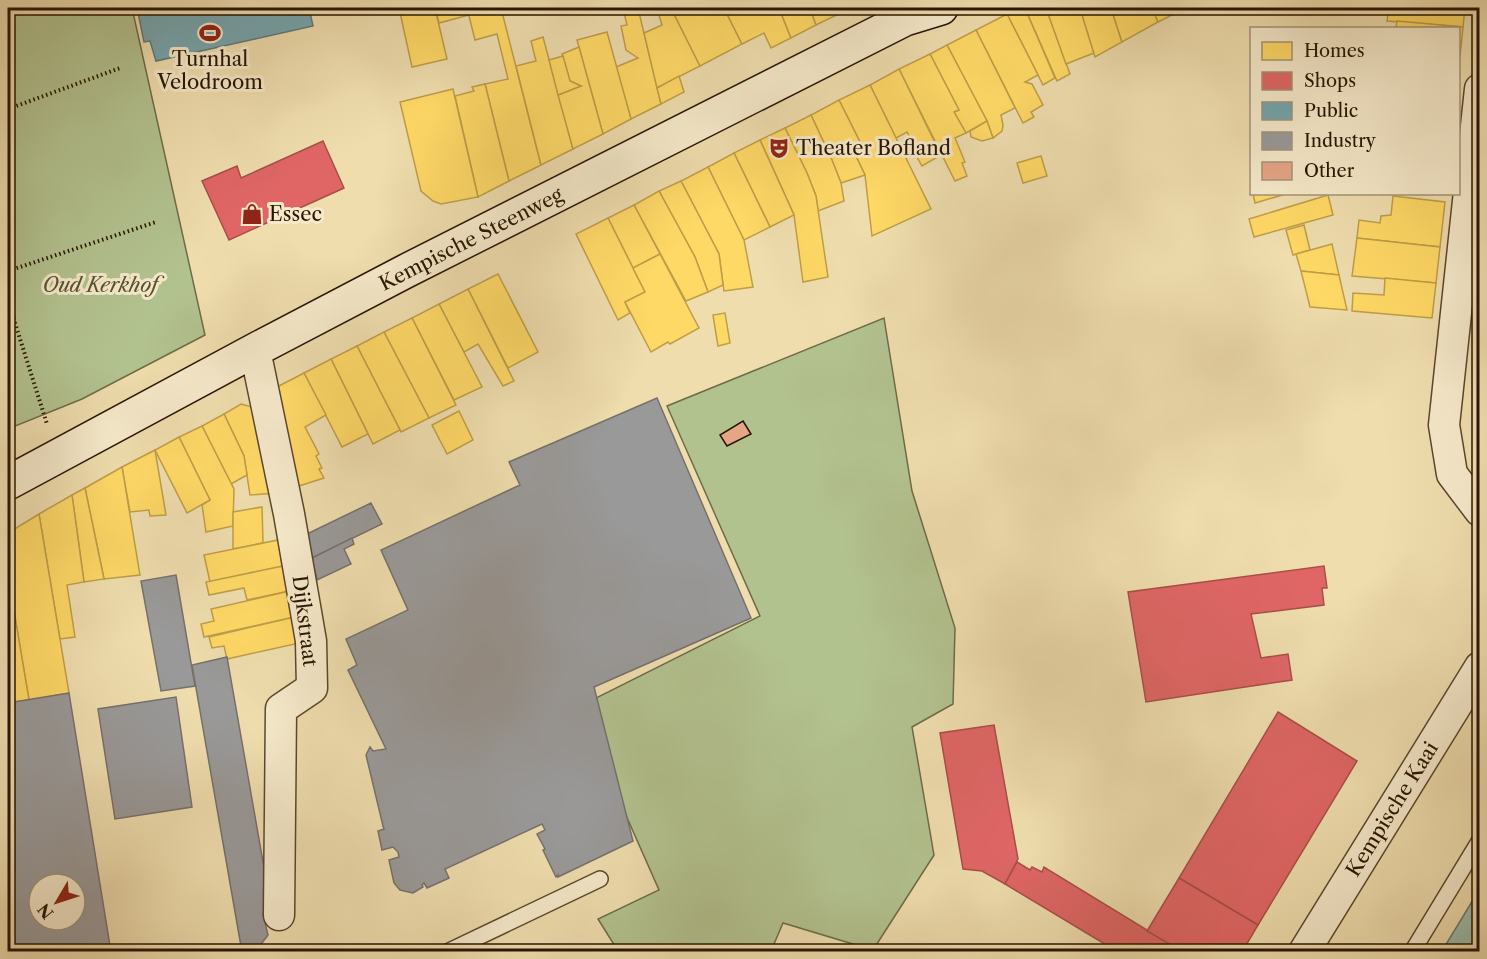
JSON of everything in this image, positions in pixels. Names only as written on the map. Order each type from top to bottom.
[{"type":"main road","name":"Kempische Steenweg","points":[[8,483],[255,350],[905,19],[941,8]]},
{"type":"street","points":[[1471,501],[1452,474],[1444,425],[1479,89]]},
{"type":"street","name":"Dijkstraat","points":[[255,350],[289,514],[311,641],[312,688],[281,709],[279,915]]},
{"type":"street","name":"Kempische Kaai","points":[[1304,951],[1479,667]]},
{"type":"lane","points":[[1412,951],[1479,840]]},
{"type":"lane","points":[[447,951],[600,879]]},
{"type":"path","points":[[8,109],[120,68]]},
{"type":"path","points":[[8,271],[156,222]]},
{"type":"path","points":[[8,301],[57,456]]},
{"type":"green space","name":"Oud Kerkhof","points":[[8,8],[132,8],[205,335],[82,399],[8,429]]},
{"type":"green space","points":[[884,318],[912,491],[955,628],[953,704],[912,727],[934,855],[873,950],[783,923],[771,951],[618,951],[598,919],[659,890],[578,707],[760,616],[667,406]]},
{"type":"shaded area","points":[[1479,890],[1479,951],[1442,951]]},
{"type":"building: Homes","points":[[399,8],[435,8],[447,59],[412,67]]},
{"type":"building: Homes","points":[[435,8],[467,8],[469,15],[439,23]]},
{"type":"building: Homes","points":[[467,8],[501,8],[541,165],[509,181],[485,84],[508,79],[497,34],[475,40]]},
{"type":"building: Homes","points":[[623,8],[638,8],[661,104],[631,119],[616,67],[638,58],[626,50],[621,26],[627,25]]},
{"type":"building: Homes","points":[[671,8],[700,66],[657,88],[644,33],[662,25],[657,9]]},
{"type":"building: Homes","points":[[671,8],[724,8],[742,44],[700,66]]},
{"type":"building: Homes","points":[[724,8],[779,8],[791,38],[771,48],[764,33],[742,44]]},
{"type":"building: Homes","points":[[779,8],[810,8],[816,25],[791,38]]},
{"type":"building: Homes","points":[[810,8],[851,8],[816,25]]},
{"type":"building: Homes","points":[[1025,8],[1055,78],[1043,85],[1007,14]]},
{"type":"building: Homes","points":[[1025,8],[1046,8],[1070,74],[1057,81]]},
{"type":"building: Homes","points":[[1046,8],[1080,8],[1094,53],[1066,64]]},
{"type":"building: Homes","points":[[1080,8],[1111,8],[1122,42],[1095,57]]},
{"type":"building: Homes","points":[[1111,8],[1152,8],[1158,22],[1122,42]]},
{"type":"building: Homes","points":[[1152,8],[1186,8],[1158,22]]},
{"type":"building: Homes","points":[[1389,8],[1465,8],[1463,27],[1387,21]]},
{"type":"building: Homes","points":[[1007,14],[1038,75],[1025,82],[1032,84],[1043,105],[1031,112],[1034,117],[1023,123],[976,30]]},
{"type":"building: Homes","points":[[1397,21],[1463,27],[1460,57],[1460,27],[1396,27]]},
{"type":"building: Homes","points":[[976,30],[1015,108],[1001,115],[1002,131],[993,138],[987,121],[947,45]]},
{"type":"building: Homes","points":[[607,32],[631,119],[603,134],[577,40]]},
{"type":"building: Homes","points":[[543,37],[573,149],[541,165],[516,66],[536,61],[531,41]]},
{"type":"building: Homes","points":[[947,45],[987,121],[966,133],[954,112],[959,110],[930,54]]},
{"type":"building: Homes","points":[[579,47],[603,134],[573,149],[558,95],[581,86],[570,81],[562,54]]},
{"type":"building: Homes","points":[[930,54],[959,110],[954,112],[966,133],[955,138],[965,162],[962,163],[967,176],[955,181],[899,69]]},
{"type":"building: Homes","points":[[563,56],[570,81],[581,86],[558,95],[549,60]]},
{"type":"building: Homes","points":[[899,69],[941,155],[922,166],[909,143],[912,141],[907,132],[896,138],[870,85]]},
{"type":"building: Homes","points":[[679,76],[684,92],[661,104],[657,88]]},
{"type":"building: Homes","points":[[485,84],[509,181],[478,197],[455,96],[474,91],[472,87]]},
{"type":"building: Homes","points":[[870,85],[931,209],[872,236],[865,175],[854,152],[863,148],[839,100]]},
{"type":"building: Homes","points":[[453,89],[478,197],[441,204],[433,201],[421,191],[400,102]]},
{"type":"building: Homes","points":[[839,100],[863,148],[854,152],[865,175],[841,183],[811,115]]},
{"type":"building: Homes","points":[[811,115],[841,183],[844,201],[818,211],[816,196],[807,173],[785,128]]},
{"type":"building: Homes","points":[[987,121],[993,138],[982,141],[971,137],[970,131]]},
{"type":"building: Homes","points":[[785,128],[816,196],[828,277],[803,282],[794,215],[760,140]]},
{"type":"building: Homes","points":[[760,140],[794,215],[770,227],[734,153]]},
{"type":"building: Homes","points":[[734,153],[770,227],[744,240],[708,167]]},
{"type":"building: Homes","points":[[1041,156],[1047,176],[1023,183],[1017,163]]},
{"type":"building: Homes","points":[[708,167],[744,240],[753,287],[724,291],[719,254],[681,181]]},
{"type":"building: Homes","points":[[681,181],[719,254],[723,285],[708,292],[695,257],[659,191]]},
{"type":"building: Homes","points":[[659,191],[695,257],[708,292],[686,301],[634,205]]},
{"type":"building: Homes","points":[[1253,195],[1283,195],[1255,203]]},
{"type":"building: Homes","points":[[1328,195],[1333,215],[1254,237],[1249,219]]},
{"type":"building: Homes","points":[[1393,196],[1445,202],[1440,247],[1357,238],[1359,220],[1380,223],[1381,216],[1391,215]]},
{"type":"building: Homes","points":[[634,205],[660,254],[633,268],[608,218]]},
{"type":"building: Homes","points":[[608,218],[645,292],[625,302],[630,313],[618,320],[576,234]]},
{"type":"building: Homes","points":[[1304,225],[1310,250],[1293,255],[1286,230]]},
{"type":"building: Homes","points":[[1357,238],[1440,247],[1436,283],[1352,276]]},
{"type":"building: Homes","points":[[1332,244],[1339,275],[1301,271],[1296,254]]},
{"type":"building: Homes","points":[[660,254],[699,328],[651,352],[625,302],[645,292],[633,268]]},
{"type":"building: Homes","points":[[1301,271],[1339,275],[1347,310],[1310,307]]},
{"type":"building: Homes","points":[[498,274],[538,352],[508,368],[468,289]]},
{"type":"building: Homes","points":[[1385,278],[1436,283],[1432,318],[1352,311],[1353,293],[1384,295]]},
{"type":"building: Homes","points":[[468,289],[514,381],[503,386],[478,344],[464,352],[439,304]]},
{"type":"building: Homes","points":[[439,304],[482,387],[454,400],[412,318]]},
{"type":"building: Homes","points":[[725,313],[730,343],[718,346],[713,315]]},
{"type":"building: Homes","points":[[412,318],[456,405],[429,418],[384,332]]},
{"type":"building: Homes","points":[[384,332],[429,418],[401,432],[357,346]]},
{"type":"building: Homes","points":[[357,346],[400,430],[373,444],[331,359]]},
{"type":"building: Homes","points":[[331,359],[368,434],[342,447],[304,373]]},
{"type":"building: Homes","points":[[304,373],[326,415],[305,427],[319,454],[316,456],[324,478],[296,487],[275,388]]},
{"type":"building: Homes","points":[[241,404],[252,407],[276,493],[250,495],[244,456],[224,414]]},
{"type":"building: Homes","points":[[459,411],[473,440],[447,454],[432,425]]},
{"type":"building: Homes","points":[[224,414],[244,456],[247,475],[231,484],[202,426]]},
{"type":"building: Homes","points":[[202,426],[234,489],[233,526],[206,532],[202,505],[210,500],[179,437]]},
{"type":"building: Homes","points":[[179,437],[210,500],[187,513],[155,450]]},
{"type":"building: Homes","points":[[155,450],[166,515],[150,516],[149,510],[130,512],[122,467]]},
{"type":"building: Homes","points":[[122,467],[140,575],[104,579],[85,488]]},
{"type":"building: Homes","points":[[85,488],[104,579],[84,582],[72,495]]},
{"type":"building: Homes","points":[[72,495],[84,582],[67,585],[75,637],[60,639],[39,514]]},
{"type":"building: Homes","points":[[262,507],[263,543],[233,549],[233,512]]},
{"type":"building: Homes","points":[[39,514],[69,693],[29,700],[8,575],[8,533]]},
{"type":"building: Homes","points":[[283,539],[288,565],[210,582],[204,555]]},
{"type":"building: Homes","points":[[288,565],[294,590],[247,600],[244,588],[209,595],[206,582]]},
{"type":"building: Homes","points":[[8,575],[29,700],[8,703]]},
{"type":"building: Homes","points":[[294,590],[299,616],[204,637],[201,624],[214,621],[211,609]]},
{"type":"building: Homes","points":[[299,616],[304,642],[227,659],[224,646],[212,648],[209,637]]},
{"type":"building: Shops","name":"Essec","points":[[323,141],[344,188],[229,240],[202,181],[237,166],[241,178]]},
{"type":"building: Shops","points":[[1324,566],[1327,588],[1322,588],[1324,605],[1251,614],[1261,658],[1288,654],[1292,680],[1146,702],[1128,592]]},
{"type":"building: Shops","points":[[1278,712],[1357,761],[1258,925],[1179,878]]},
{"type":"building: Shops","points":[[994,725],[1018,859],[1005,884],[982,871],[963,869],[940,733]]},
{"type":"building: Shops","points":[[1017,862],[1030,870],[1032,867],[1042,872],[1044,867],[1183,952],[1118,952],[1005,884]]},
{"type":"building: Shops","points":[[1179,878],[1258,925],[1242,952],[1183,952],[1147,931]]},
{"type":"building: Public","name":"Turnhal Velodroom","points":[[137,8],[309,8],[313,26],[156,61],[150,41],[144,42]]},
{"type":"building: Public","points":[[1480,387],[1480,431],[1476,429]]},
{"type":"building: Industry","points":[[657,398],[751,618],[594,687],[633,841],[556,877],[537,834],[545,830],[542,824],[445,869],[449,878],[427,888],[424,883],[423,887],[413,893],[400,890],[394,883],[389,860],[399,857],[398,852],[393,847],[382,850],[378,831],[384,829],[366,755],[370,747],[373,751],[386,749],[348,670],[357,665],[346,639],[408,610],[381,550],[520,485],[509,462]]},
{"type":"building: Industry","points":[[371,503],[382,524],[312,558],[307,534]]},
{"type":"building: Industry","points":[[352,538],[354,544],[344,549],[351,564],[317,580],[312,558]]},
{"type":"building: Industry","points":[[176,575],[195,686],[161,691],[141,581]]},
{"type":"building: Industry","points":[[227,657],[272,913],[263,914],[268,935],[255,952],[242,952],[192,665]]},
{"type":"building: Industry","points":[[69,693],[111,952],[8,952],[8,703]]},
{"type":"building: Industry","points":[[176,697],[192,807],[115,819],[98,709]]},
{"type":"building: Other","points":[[743,421],[751,434],[727,446],[720,435]]},
{"type":"place","name":"Turnhal Velodroom","points":[[210,33]]},
{"type":"place","name":"Theater Bofland","points":[[779,148]]},
{"type":"place","name":"Essec","points":[[252,214]]}]
